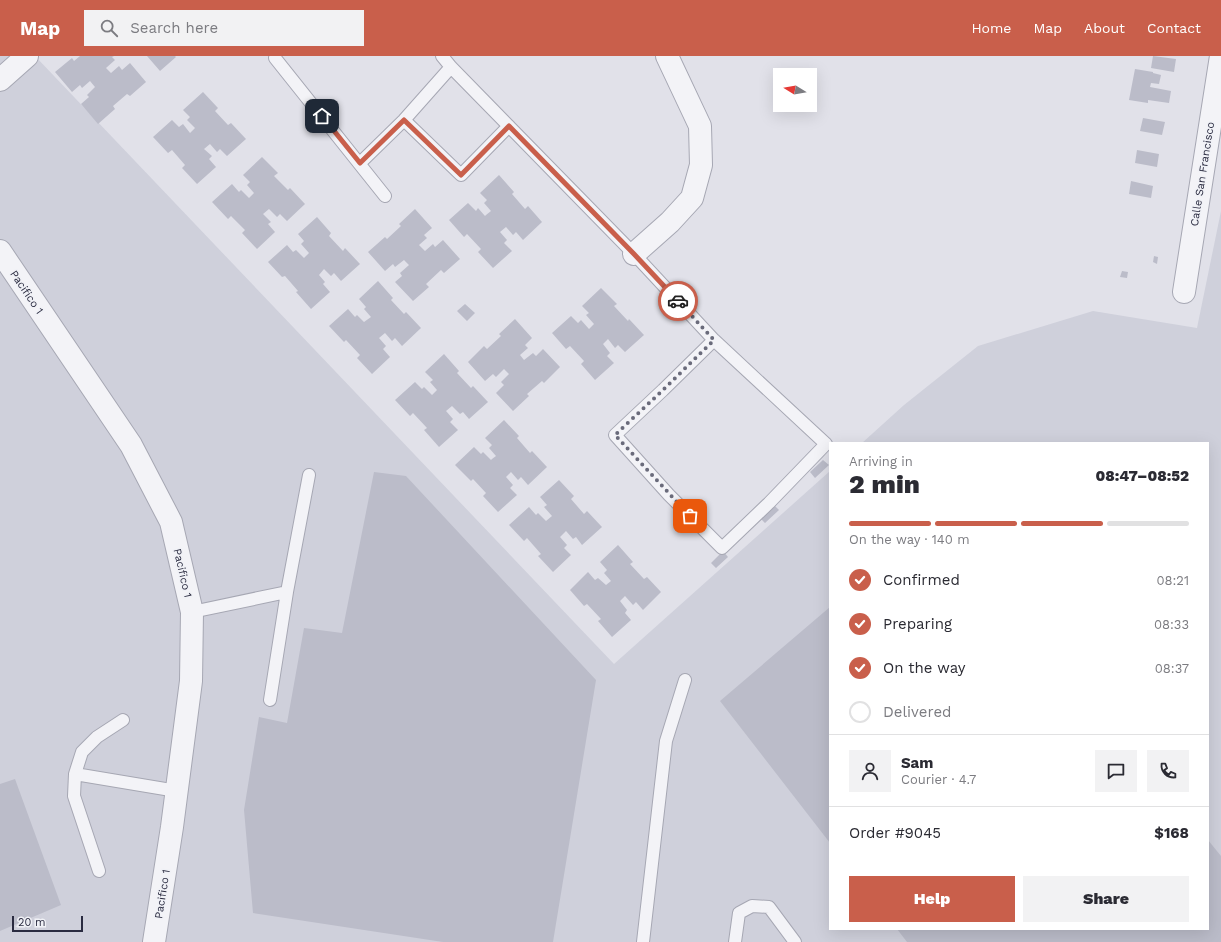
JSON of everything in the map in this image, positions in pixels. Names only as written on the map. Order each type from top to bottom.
[{"type":"street","points":[[634,254],[670,222],[692,198],[701,166],[700,126],[667,56]]},
{"type":"street","name":"Calle San Francisco","points":[[1184,292],[1213,151],[1221,56]]},
{"type":"street","points":[[0,80],[21,58]]},
{"type":"street","name":"Pacifico 1","points":[[0,251],[131,445],[171,522],[192,612],[192,682],[154,942]]},
{"type":"lane","points":[[442,56],[634,254],[714,340],[826,444],[769,503],[722,548],[669,495],[615,435],[714,340]]},
{"type":"lane","points":[[275,58],[385,196]]},
{"type":"lane","points":[[360,163],[404,120],[451,67]]},
{"type":"lane","points":[[404,120],[461,175],[509,126]]},
{"type":"lane","points":[[270,700],[287,592],[309,475]]},
{"type":"lane","points":[[192,612],[287,592]]},
{"type":"lane","points":[[643,942],[666,741],[685,680]]},
{"type":"lane","points":[[99,871],[74,796],[75,774],[82,752],[97,737],[123,720]]},
{"type":"lane","points":[[75,774],[177,791]]},
{"type":"lane","points":[[735,942],[739,913],[752,906],[769,907],[795,942]]},
{"type":"shaded area","points":[[0,56],[35,56],[614,664],[829,472],[829,930],[1209,930],[1209,442],[863,442],[904,405],[978,346],[1093,311],[1197,328],[1221,211],[1221,942],[0,942]]},
{"type":"building","points":[[80,56],[114,56],[112,57],[115,60],[106,68],[111,73],[119,66],[122,70],[130,63],[146,82],[130,96],[127,94],[113,106],[115,109],[98,124],[81,104],[89,97],[87,95],[95,87],[90,81],[82,88],[80,85],[72,92],[55,72],[72,58],[74,61]]},
{"type":"building","points":[[147,56],[175,56],[176,57],[160,71]]},
{"type":"building","points":[[1153,56],[1176,59],[1174,72],[1151,68]]},
{"type":"building","points":[[1135,69],[1161,75],[1159,84],[1151,83],[1150,87],[1171,91],[1169,103],[1148,100],[1148,103],[1129,100]]},
{"type":"building","points":[[203,92],[218,108],[215,111],[228,125],[231,123],[246,139],[227,156],[220,149],[217,152],[210,144],[204,149],[212,156],[209,159],[216,167],[197,184],[182,168],[185,165],[172,150],[168,153],[153,137],[172,120],[179,127],[183,124],[190,133],[195,128],[187,120],[190,117],[183,110]]},
{"type":"building","points":[[1143,118],[1165,122],[1162,135],[1140,131]]},
{"type":"building","points":[[1137,150],[1159,154],[1157,167],[1135,163]]},
{"type":"building","points":[[262,157],[278,173],[274,176],[288,190],[290,188],[305,204],[287,221],[280,214],[277,217],[269,209],[263,214],[271,222],[268,224],[275,232],[257,249],[242,233],[245,230],[231,216],[228,219],[212,202],[232,184],[239,192],[241,190],[249,198],[254,193],[247,185],[250,182],[243,175]]},
{"type":"building","points":[[499,175],[514,192],[512,194],[525,209],[528,206],[542,222],[523,240],[516,232],[513,235],[506,227],[500,232],[507,240],[504,243],[512,251],[493,268],[478,252],[481,249],[467,234],[464,237],[449,220],[468,203],[476,211],[478,208],[485,216],[491,211],[484,203],[487,200],[480,193]]},
{"type":"building","points":[[1131,181],[1153,186],[1151,198],[1129,194]]},
{"type":"building","points":[[415,209],[432,228],[424,235],[427,238],[419,245],[425,251],[433,244],[435,247],[443,240],[460,259],[444,273],[441,270],[426,284],[429,287],[413,301],[395,282],[402,276],[400,273],[409,265],[404,260],[395,267],[393,264],[385,271],[368,252],[385,237],[387,239],[401,226],[399,224]]},
{"type":"building","points":[[317,217],[331,233],[329,236],[343,251],[345,248],[360,264],[341,281],[334,273],[331,276],[324,269],[319,275],[325,282],[323,284],[330,292],[311,309],[296,292],[298,291],[285,276],[282,277],[268,262],[287,245],[293,252],[296,250],[304,258],[309,253],[301,244],[304,241],[298,234]]},
{"type":"building","points":[[1154,256],[1158,257],[1157,264],[1153,262]]},
{"type":"building","points":[[1122,271],[1128,272],[1127,278],[1120,277]]},
{"type":"building","points":[[378,281],[393,298],[391,300],[404,314],[406,312],[421,328],[402,346],[395,338],[392,341],[385,333],[379,338],[386,346],[383,349],[390,357],[372,374],[357,358],[360,355],[346,340],[344,342],[329,326],[348,309],[355,317],[357,315],[364,322],[371,317],[364,309],[366,307],[359,299]]},
{"type":"building","points":[[601,288],[617,304],[614,306],[644,335],[625,352],[618,345],[615,348],[608,339],[603,344],[610,353],[607,356],[614,363],[595,380],[581,364],[584,361],[570,346],[566,349],[552,333],[571,316],[578,323],[581,320],[589,329],[594,324],[586,315],[589,313],[582,306]]},
{"type":"building","points":[[465,304],[475,313],[467,321],[457,311]]},
{"type":"building","points":[[515,319],[532,338],[525,345],[528,348],[520,355],[524,360],[533,353],[536,356],[543,349],[560,367],[544,383],[542,381],[527,394],[529,396],[513,411],[496,393],[504,385],[501,382],[509,374],[504,369],[496,377],[493,374],[485,381],[468,362],[484,346],[487,349],[501,336],[499,334]]},
{"type":"building","points":[[444,354],[459,371],[457,373],[471,388],[473,386],[488,402],[469,419],[463,412],[460,414],[452,406],[446,411],[453,419],[450,422],[458,430],[439,447],[424,430],[427,428],[413,413],[410,416],[395,400],[415,382],[422,389],[424,387],[432,395],[437,390],[430,382],[433,380],[425,372]]},
{"type":"building","points":[[504,420],[519,436],[517,438],[530,453],[532,451],[547,467],[528,485],[521,477],[518,480],[511,472],[506,477],[513,485],[510,488],[517,495],[498,512],[483,496],[486,493],[473,479],[471,481],[455,465],[474,447],[481,454],[483,452],[491,460],[496,456],[489,448],[492,445],[485,438]]},
{"type":"building","points":[[823,460],[829,465],[815,478],[810,472]]},
{"type":"building","points":[[374,472],[406,476],[596,680],[553,942],[443,942],[253,913],[244,810],[259,717],[287,723],[304,628],[342,633]]},
{"type":"building","points":[[559,480],[574,496],[571,499],[584,514],[587,511],[602,527],[582,545],[576,537],[573,539],[566,531],[560,537],[567,545],[564,548],[571,555],[553,572],[538,556],[541,554],[527,538],[524,541],[509,525],[529,507],[536,515],[538,513],[546,521],[552,516],[544,507],[547,505],[540,497]]},
{"type":"building","points":[[774,505],[779,510],[765,523],[760,518]]},
{"type":"building","points":[[618,545],[633,562],[630,564],[644,579],[647,577],[661,592],[643,610],[636,602],[633,605],[625,596],[620,601],[627,610],[625,613],[631,620],[612,637],[598,621],[601,619],[587,604],[584,606],[570,590],[588,572],[595,580],[598,578],[606,585],[611,581],[604,573],[607,570],[600,562]]},
{"type":"building","points":[[723,551],[728,557],[716,568],[711,563]]},
{"type":"building","points":[[829,608],[829,842],[720,701]]},
{"type":"building","points":[[15,779],[61,905],[0,931],[0,784]]},
{"type":"building","points":[[1209,841],[1221,856],[1221,942],[907,942],[898,930],[1209,930]]},
{"type":"way so far","points":[[678,301],[714,340],[615,435],[690,516]]},
{"type":"route","points":[[322,116],[360,163],[404,120],[461,175],[509,126],[678,301]]}]
